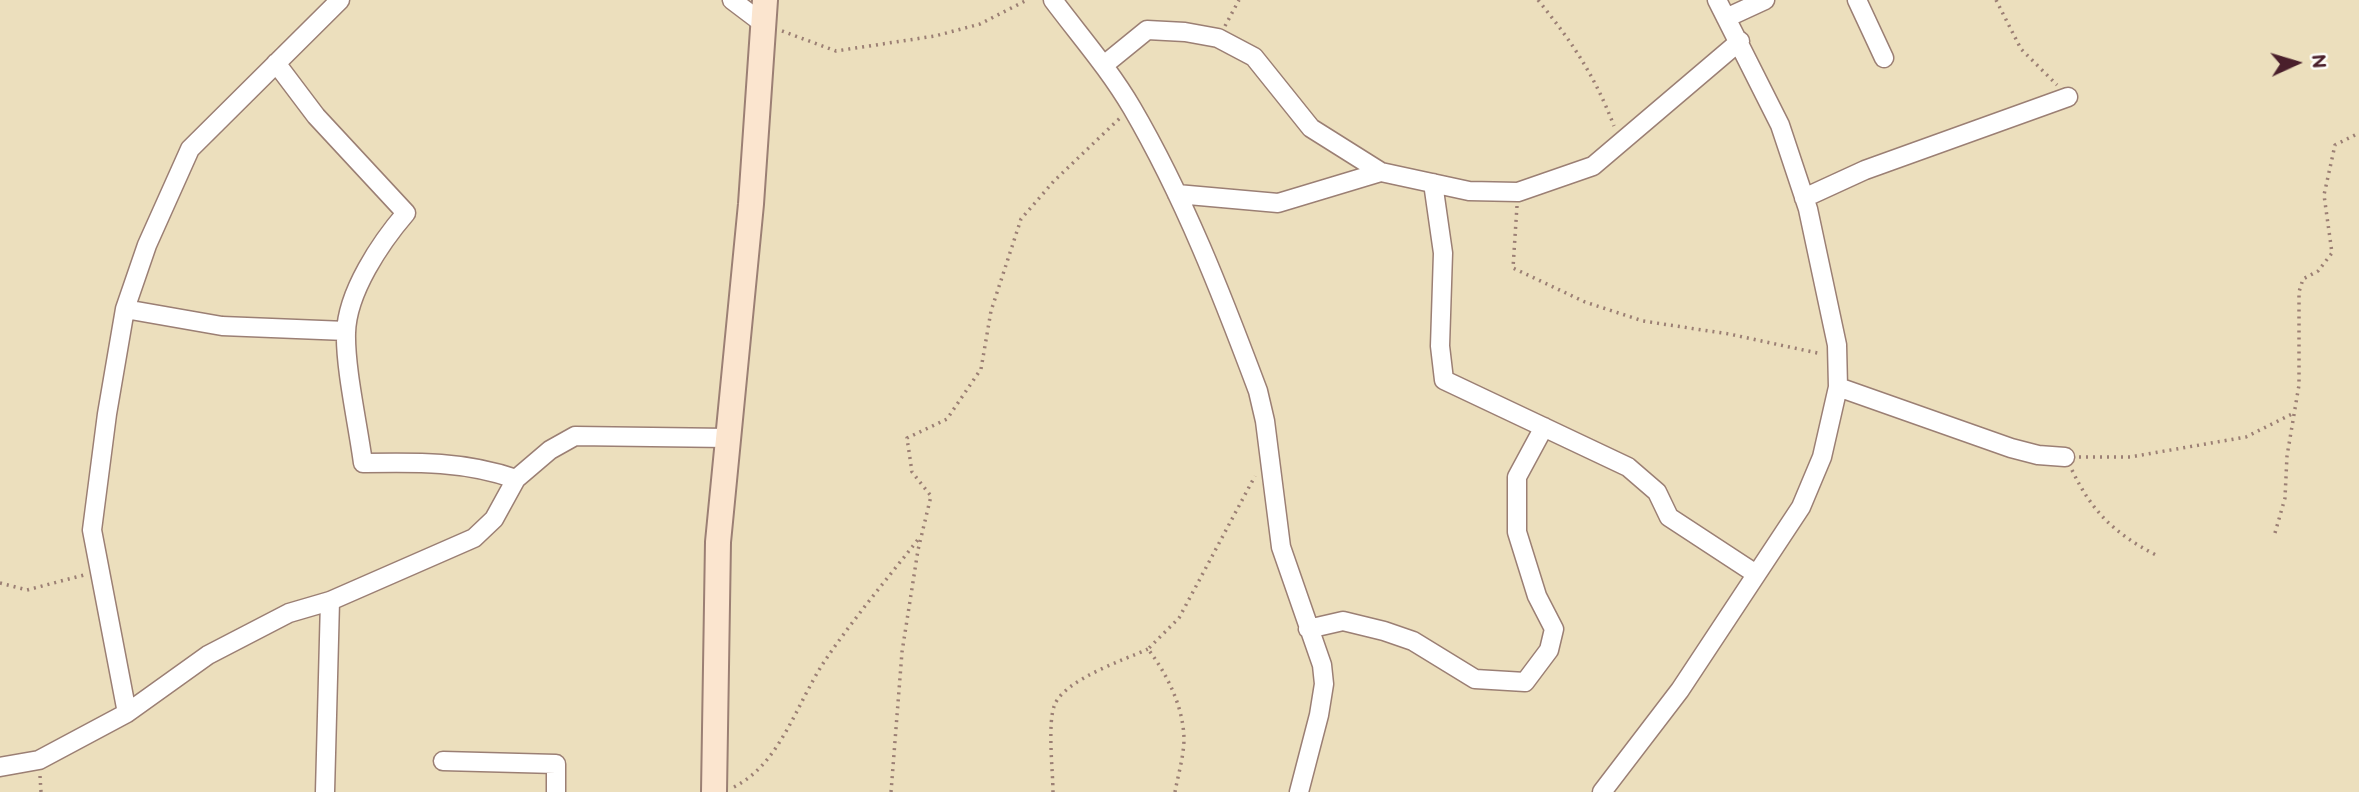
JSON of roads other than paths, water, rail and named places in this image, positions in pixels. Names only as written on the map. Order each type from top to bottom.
[{"type":"main road","points":[[714,792],[718,542],[765,25],[765,0]]},
{"type":"street","points":[[127,713],[92,530],[107,415],[125,309],[147,244],[190,149],[340,0]]},
{"type":"street","points":[[732,0],[765,25]]},
{"type":"street","points":[[1053,0],[1104,65],[1131,107],[1177,194],[1258,391],[1281,547],[1322,665],[1324,684],[1298,792]]},
{"type":"street","points":[[1602,792],[1680,690],[1801,507],[1822,457],[1838,387],[1837,358],[1821,257],[1804,198],[1780,125],[1717,0]]},
{"type":"street","points":[[1726,18],[1765,0]]},
{"type":"street","points":[[1857,0],[1884,58]]},
{"type":"street","points":[[1104,65],[1147,30],[1185,32],[1218,38],[1254,57],[1311,128],[1381,172],[1469,191],[1518,192],[1593,166],[1628,133],[1740,41]]},
{"type":"street","points":[[276,63],[316,116],[406,213],[386,237],[360,282],[346,331],[363,463],[457,463],[484,468],[516,479]]},
{"type":"street","points":[[1804,198],[1865,170],[2068,97]]},
{"type":"street","points":[[1177,194],[1278,203],[1381,172]]},
{"type":"street","points":[[1433,183],[1443,253],[1440,346],[1444,380],[1628,467],[1657,492],[1669,517],[1756,574]]},
{"type":"street","points":[[125,309],[222,326],[346,331]]},
{"type":"street","points":[[1838,387],[2011,448],[2038,456],[2065,457]]},
{"type":"street","points":[[1308,629],[1343,621],[1384,631],[1413,641],[1475,679],[1525,682],[1549,650],[1554,629],[1537,596],[1517,532],[1517,477],[1544,426]]},
{"type":"street","points":[[0,767],[39,760],[127,713],[208,655],[289,613],[330,601],[474,538],[494,519],[516,479],[550,450],[575,436],[728,439]]},
{"type":"street","points":[[325,792],[330,601]]},
{"type":"street","points":[[443,761],[556,764],[556,792]]}]
